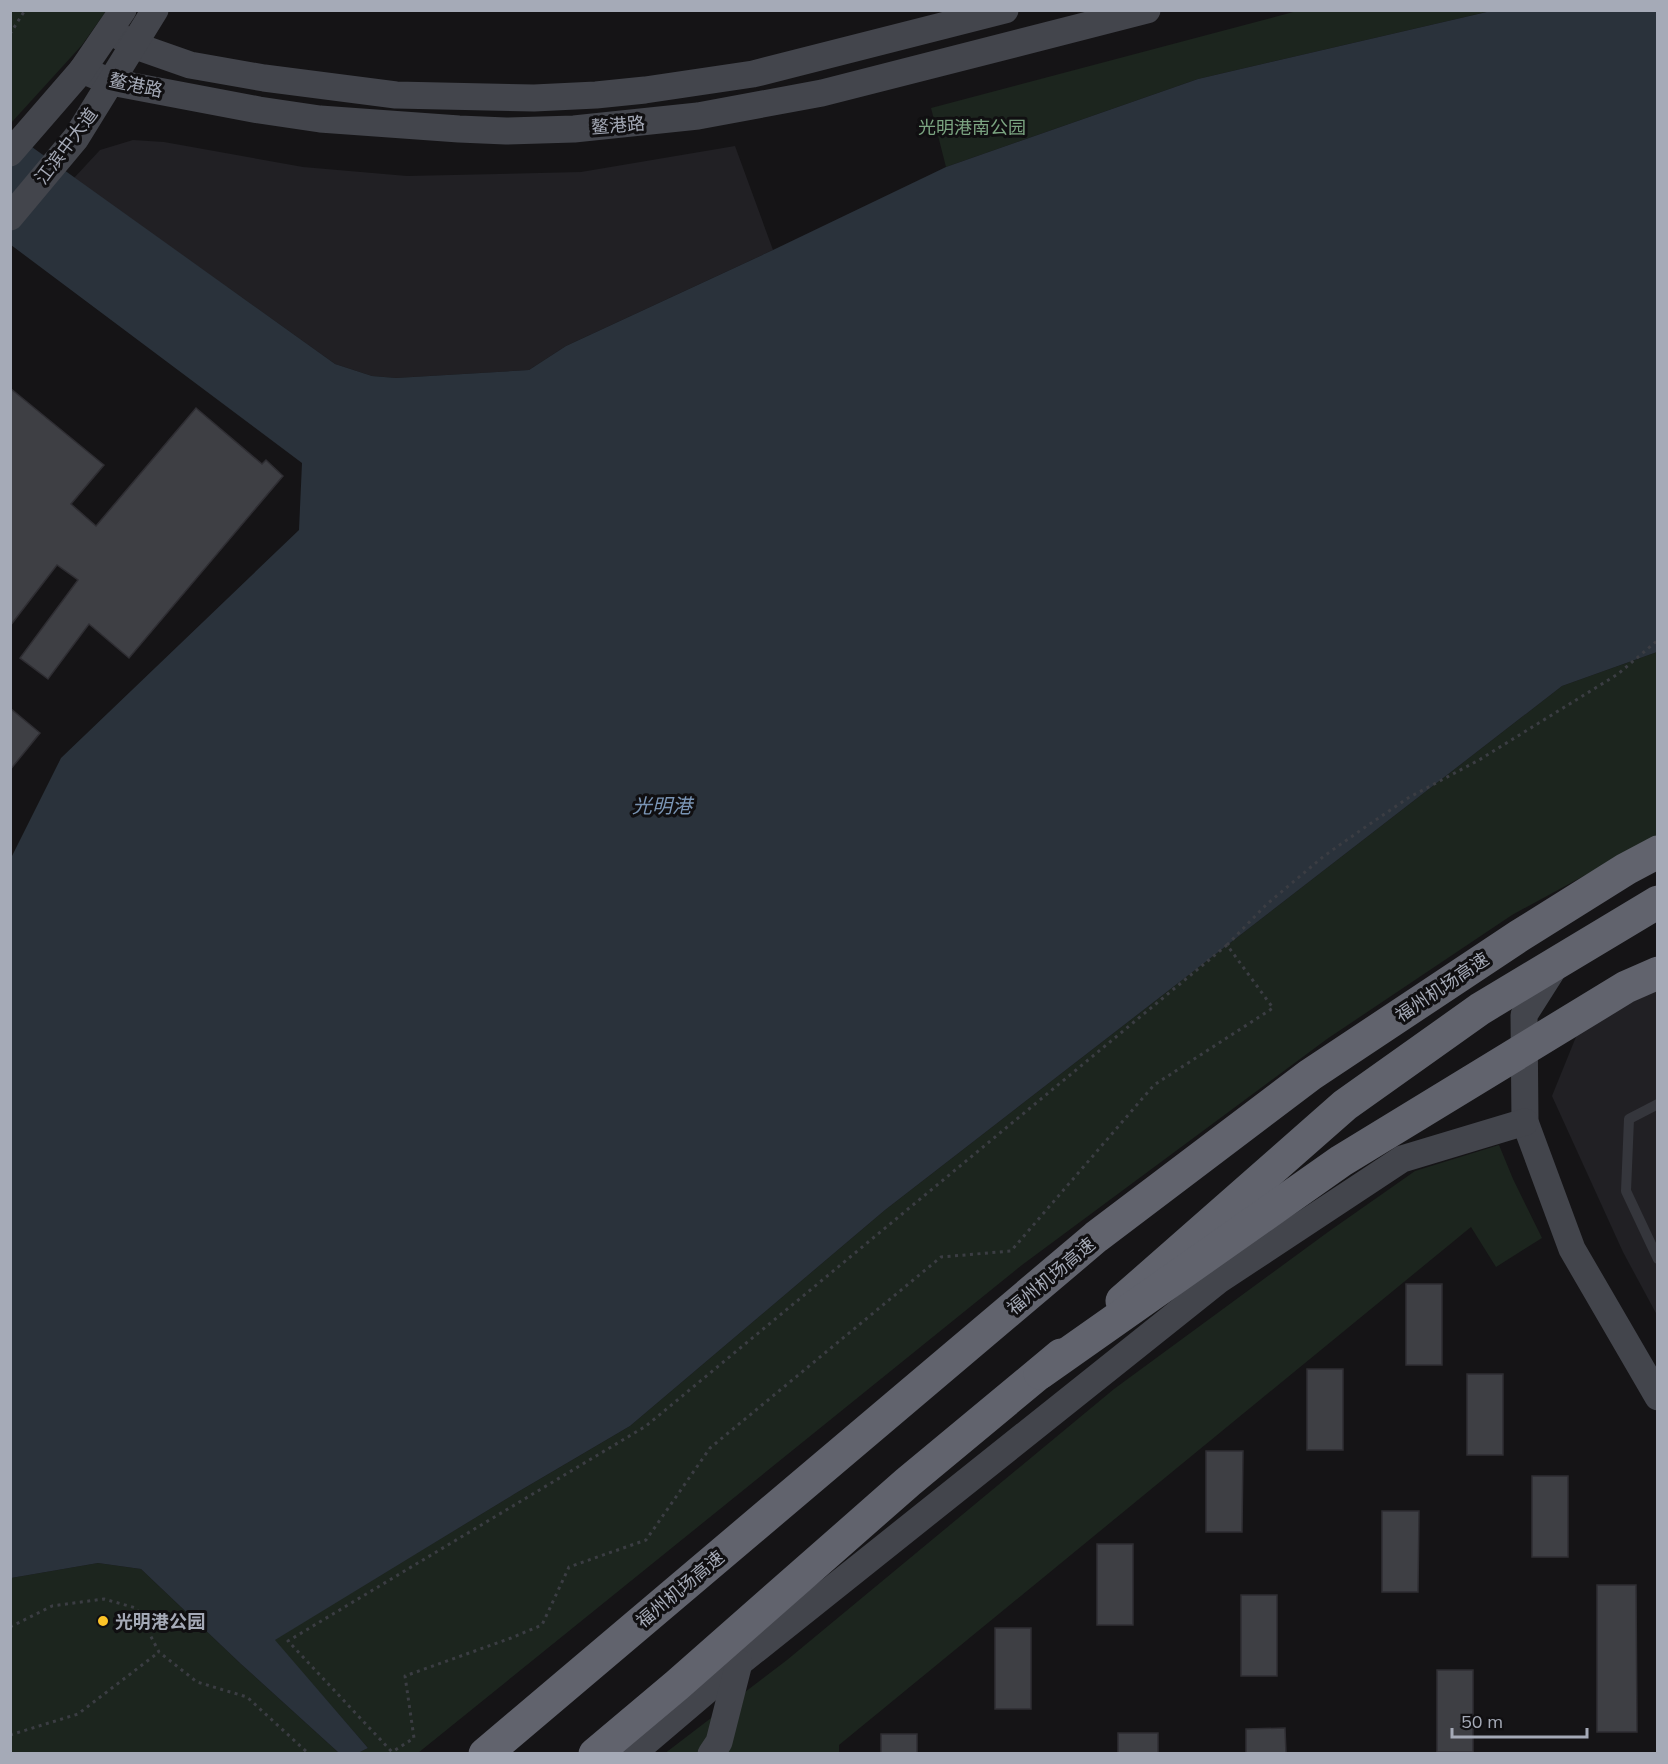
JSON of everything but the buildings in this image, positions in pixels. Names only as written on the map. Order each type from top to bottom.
[{"type":"highway","name":"福州机场高速","points":[[485,1754],[1096,1237],[1310,1075],[1519,936],[1658,850]]},
{"type":"highway","points":[[595,1754],[908,1482],[1041,1373],[1345,1105],[1479,1009],[1658,902]]},
{"type":"highway","points":[[1041,1373],[1341,1161],[1626,987],[1658,973]]},
{"type":"main road","name":"江滨中大道","points":[[10,217],[76,138],[155,10]]},
{"type":"main road","points":[[82,70],[133,45],[175,10]]},
{"type":"main road","name":"鳌港路","points":[[116,20],[133,45],[190,65],[324,87],[396,95],[534,98],[596,95],[753,74],[922,21],[1005,10]]},
{"type":"main road","name":"鳌港路","points":[[82,70],[111,82],[320,119],[506,131],[573,129],[698,116],[811,96],[1147,10]]},
{"type":"main road","name":"江滨中大道","points":[[10,153],[82,70],[116,20]]},
{"type":"main road","points":[[1658,920],[1556,964],[1524,1016],[1525,1122],[1572,1250],[1658,1397]]},
{"type":"main road","points":[[632,1754],[739,1663],[1219,1280],[1402,1159],[1525,1122]]},
{"type":"main road","points":[[711,1754],[719,1742],[739,1663]]},
{"type":"lane","points":[[1658,1104],[1629,1119],[1626,1191],[1658,1259]]},
{"type":"path","points":[[10,34],[25,10]]},
{"type":"path","points":[[1227,945],[1273,1008],[1154,1085],[1011,1251],[941,1257],[710,1448],[646,1540],[569,1567],[542,1625],[405,1676],[414,1737],[391,1753],[288,1641],[646,1426],[1227,945],[1267,904],[1324,856],[1408,798],[1479,760],[1618,674],[1658,640]]},
{"type":"path","points":[[10,1627],[52,1606],[104,1599],[136,1608],[159,1652],[197,1682],[248,1697],[309,1754]]},
{"type":"path","points":[[10,1735],[78,1714],[159,1652]]},
{"type":"shaded area","points":[[133,140],[164,142],[303,167],[407,176],[581,172],[735,146],[773,250],[566,346],[529,370],[396,378],[372,376],[335,364],[74,178],[100,150]]},
{"type":"shaded area","points":[[1657,990],[1657,1315],[1623,1252],[1552,1096],[1580,1027]]},
{"type":"green space","points":[[10,11],[106,11],[82,45],[11,123]]},
{"type":"green space","name":"光明港南公园","points":[[1297,11],[1491,11],[1198,79],[946,167],[931,108]]},
{"type":"green space","points":[[1657,652],[1657,836],[1512,915],[1327,1039],[1022,1265],[418,1753],[358,1753],[368,1748],[274,1640],[630,1426],[885,1210],[1562,686]]},
{"type":"green space","points":[[1499,1145],[1542,1238],[1496,1267],[1471,1227],[839,1745],[839,1753],[664,1754],[787,1660],[1114,1389],[1328,1232],[1415,1171]]},
{"type":"green space","name":"光明港公园","points":[[98,1563],[141,1569],[339,1753],[11,1754],[11,1578]]},
{"type":"water","name":"光明港","points":[[1491,11],[1657,11],[1657,652],[1562,686],[885,1210],[630,1426],[275,1640],[368,1748],[358,1753],[339,1753],[141,1569],[98,1563],[11,1578],[10,856],[61,758],[299,530],[302,463],[11,245],[11,132],[335,364],[372,376],[396,378],[529,370],[566,346],[946,167],[1198,79]]},
{"type":"place","name":"光明港公园","points":[[103,1621]]}]
